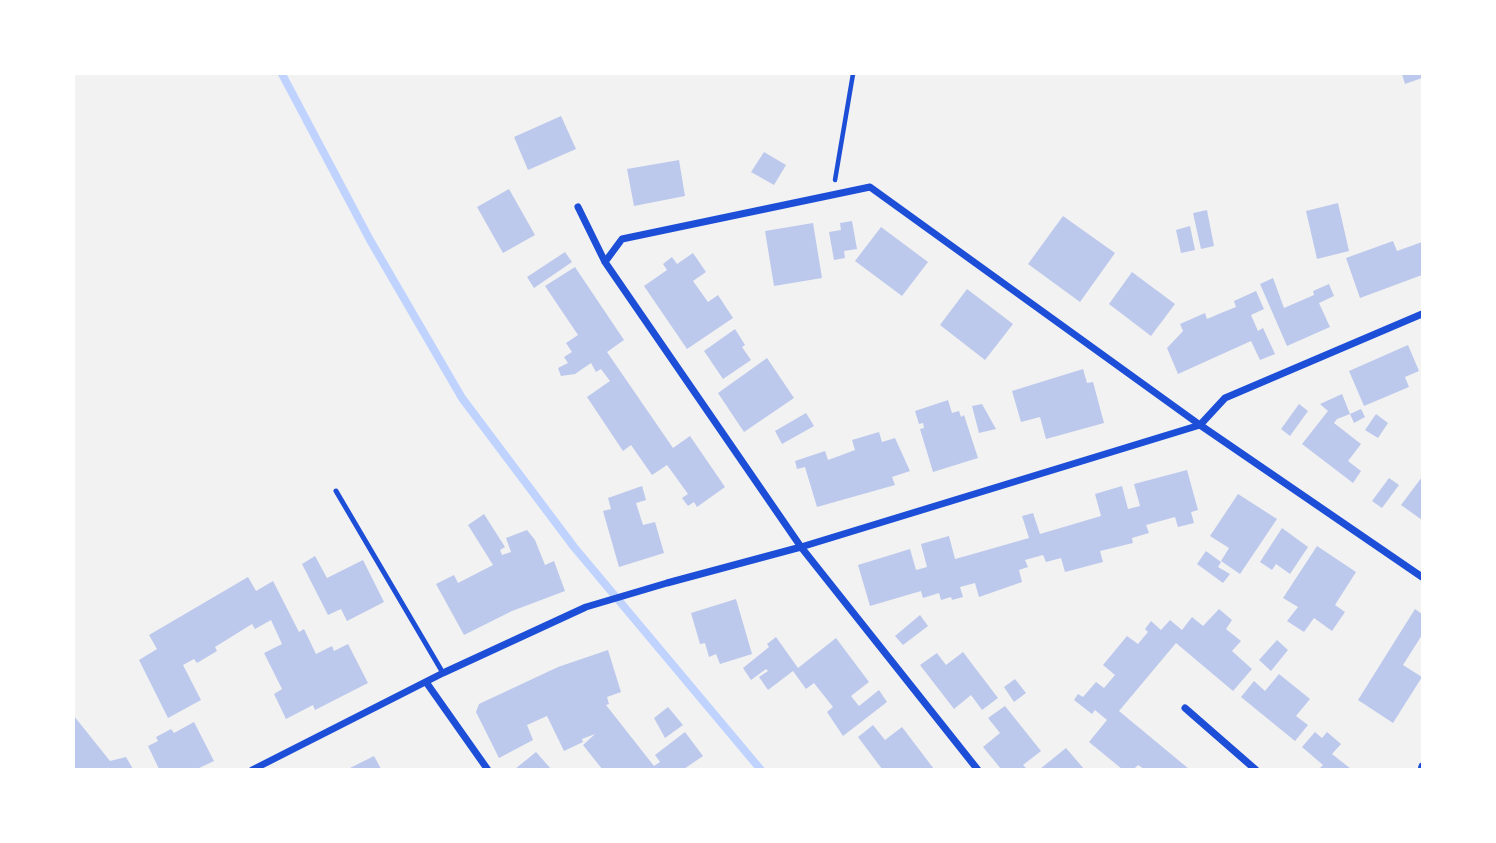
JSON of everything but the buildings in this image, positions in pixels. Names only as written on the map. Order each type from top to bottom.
[{"type":"street","points":[[605,262],[622,239],[870,187],[1200,425],[1423,577]]},
{"type":"street","points":[[578,207],[605,262],[802,547],[978,769]]},
{"type":"street","points":[[252,769],[443,673],[586,607],[802,547],[1200,425],[1225,398],[1423,314]]},
{"type":"street","points":[[426,682],[488,769]]},
{"type":"street","points":[[1185,708],[1256,769]]},
{"type":"lane","points":[[336,491],[443,673]]},
{"type":"path","points":[[833,195],[853,74]]},
{"type":"waterway","points":[[282,74],[370,240],[462,398],[574,547],[761,770]]}]
